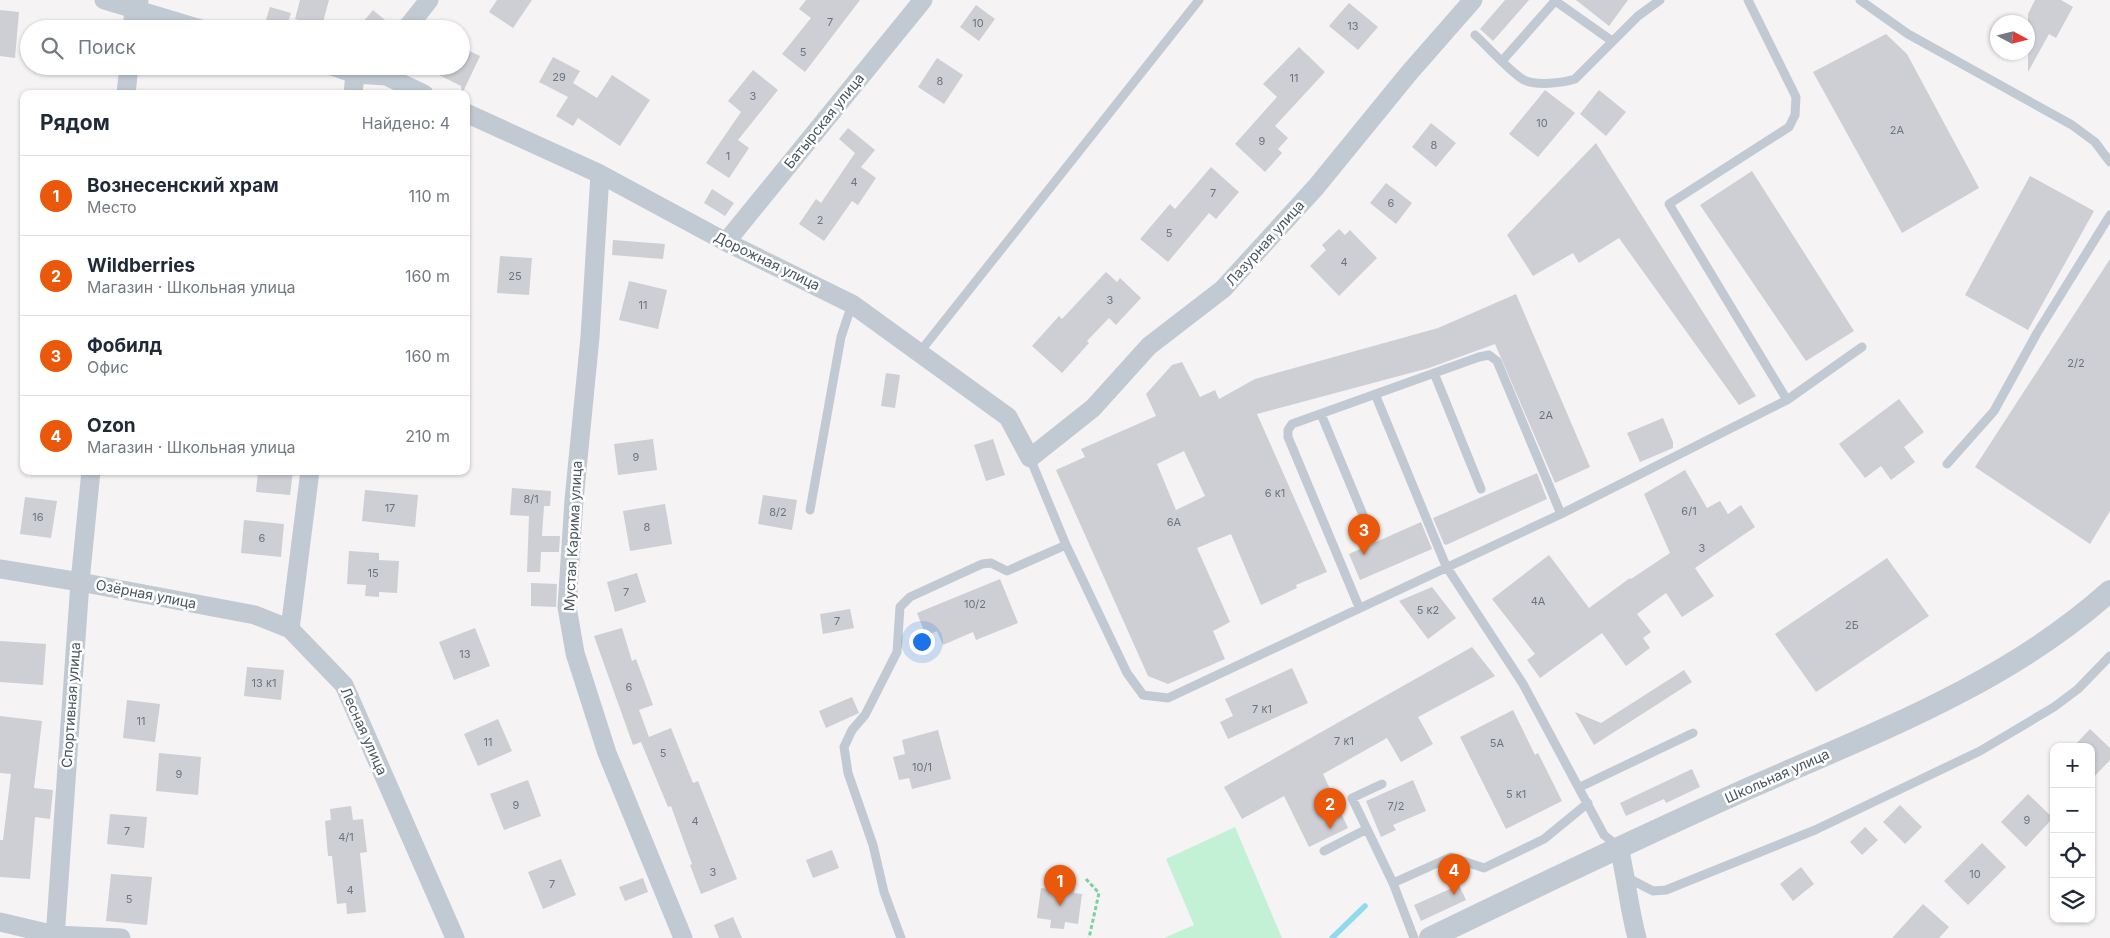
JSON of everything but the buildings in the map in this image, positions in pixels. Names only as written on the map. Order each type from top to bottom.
[{"type":"street","points":[[104,0],[137,5],[177,20]]},
{"type":"street","points":[[413,20],[429,0]]},
{"type":"street","name":"Батырская улица","points":[[726,242],[923,0]]},
{"type":"street","name":"Лазурная улица","points":[[1030,458],[1093,408],[1149,346],[1223,289],[1316,187],[1409,73],[1473,0]]},
{"type":"street","points":[[134,20],[137,5]]},
{"type":"street","points":[[126,90],[128,75]]},
{"type":"street","points":[[355,90],[361,75]]},
{"type":"street","points":[[382,75],[416,90]]},
{"type":"street","name":"Дорожная улица","points":[[470,115],[600,174],[726,242],[852,304],[1008,417],[1030,458]]},
{"type":"street","name":"Мустая Карима улица","points":[[600,174],[590,337],[574,500],[567,607],[574,653],[607,753],[683,938]]},
{"type":"street","name":"Спортивная улица","points":[[55,937],[80,582],[91,475]]},
{"type":"street","points":[[290,629],[309,475]]},
{"type":"street","name":"Озёрная улица","points":[[0,569],[255,615],[290,629]]},
{"type":"street","name":"Школьная улица","points":[[1430,938],[1619,847],[1884,729],[1960,693],[2043,644],[2089,610],[2110,591]]},
{"type":"street","name":"Лесная улица","points":[[290,629],[344,685],[456,938]]},
{"type":"street","points":[[1619,847],[1637,938]]},
{"type":"street","points":[[0,922],[55,937],[121,938]]},
{"type":"lane","points":[[920,353],[1199,0]]},
{"type":"lane","points":[[1475,35],[1525,80],[1562,83],[1574,79],[1638,16],[1660,0]]},
{"type":"lane","points":[[1748,0],[1796,97],[1795,114],[1788,127],[1668,204],[1787,400]]},
{"type":"lane","points":[[1860,0],[1908,34],[2072,124],[2095,142],[2110,162]]},
{"type":"lane","points":[[1502,61],[1555,1],[1612,41]]},
{"type":"lane","points":[[1947,464],[1994,411],[2037,333],[2110,215]]},
{"type":"lane","points":[[810,510],[841,337],[852,304]]},
{"type":"lane","points":[[1030,458],[1066,545],[1127,673],[1143,695],[1168,698],[1446,566],[1561,514],[1787,400],[1862,347]]},
{"type":"lane","points":[[1359,607],[1288,437],[1288,430],[1292,424],[1479,356],[1489,355],[1497,361],[1561,514]]},
{"type":"lane","points":[[1434,372],[1481,489]]},
{"type":"lane","points":[[1375,394],[1446,566],[1523,684],[1580,787],[1604,835],[1619,847]]},
{"type":"lane","points":[[1321,414],[1371,534]]},
{"type":"lane","points":[[901,938],[884,892],[873,845],[848,774],[844,747],[852,730],[865,715],[897,652],[900,606],[910,597],[982,564],[991,563],[1007,571],[1066,545]]},
{"type":"lane","points":[[1626,877],[1653,891],[1666,890],[1823,826],[1980,751],[2054,707],[2078,689],[2110,656]]},
{"type":"lane","points":[[1580,787],[1692,733]]},
{"type":"lane","points":[[1382,784],[1352,798],[1393,883],[1414,938]]},
{"type":"lane","points":[[1393,883],[1451,857],[1484,868],[1544,839],[1588,803]]},
{"type":"lane","points":[[1324,851],[1367,830]]},
{"type":"path","points":[[1086,879],[1099,893],[1089,938]]},
{"type":"green space","points":[[1235,827],[1282,938],[1164,938],[1194,925],[1166,859]]},
{"type":"waterway","points":[[1332,938],[1365,906]]},
{"type":"place","name":"Фобилд","points":[[1364,555]]},
{"type":"place","name":"Wildberries","points":[[1330,829]]},
{"type":"place","name":"Ozon","points":[[1454,895]]},
{"type":"place","name":"Вознесенский храм","points":[[1060,906]]}]
